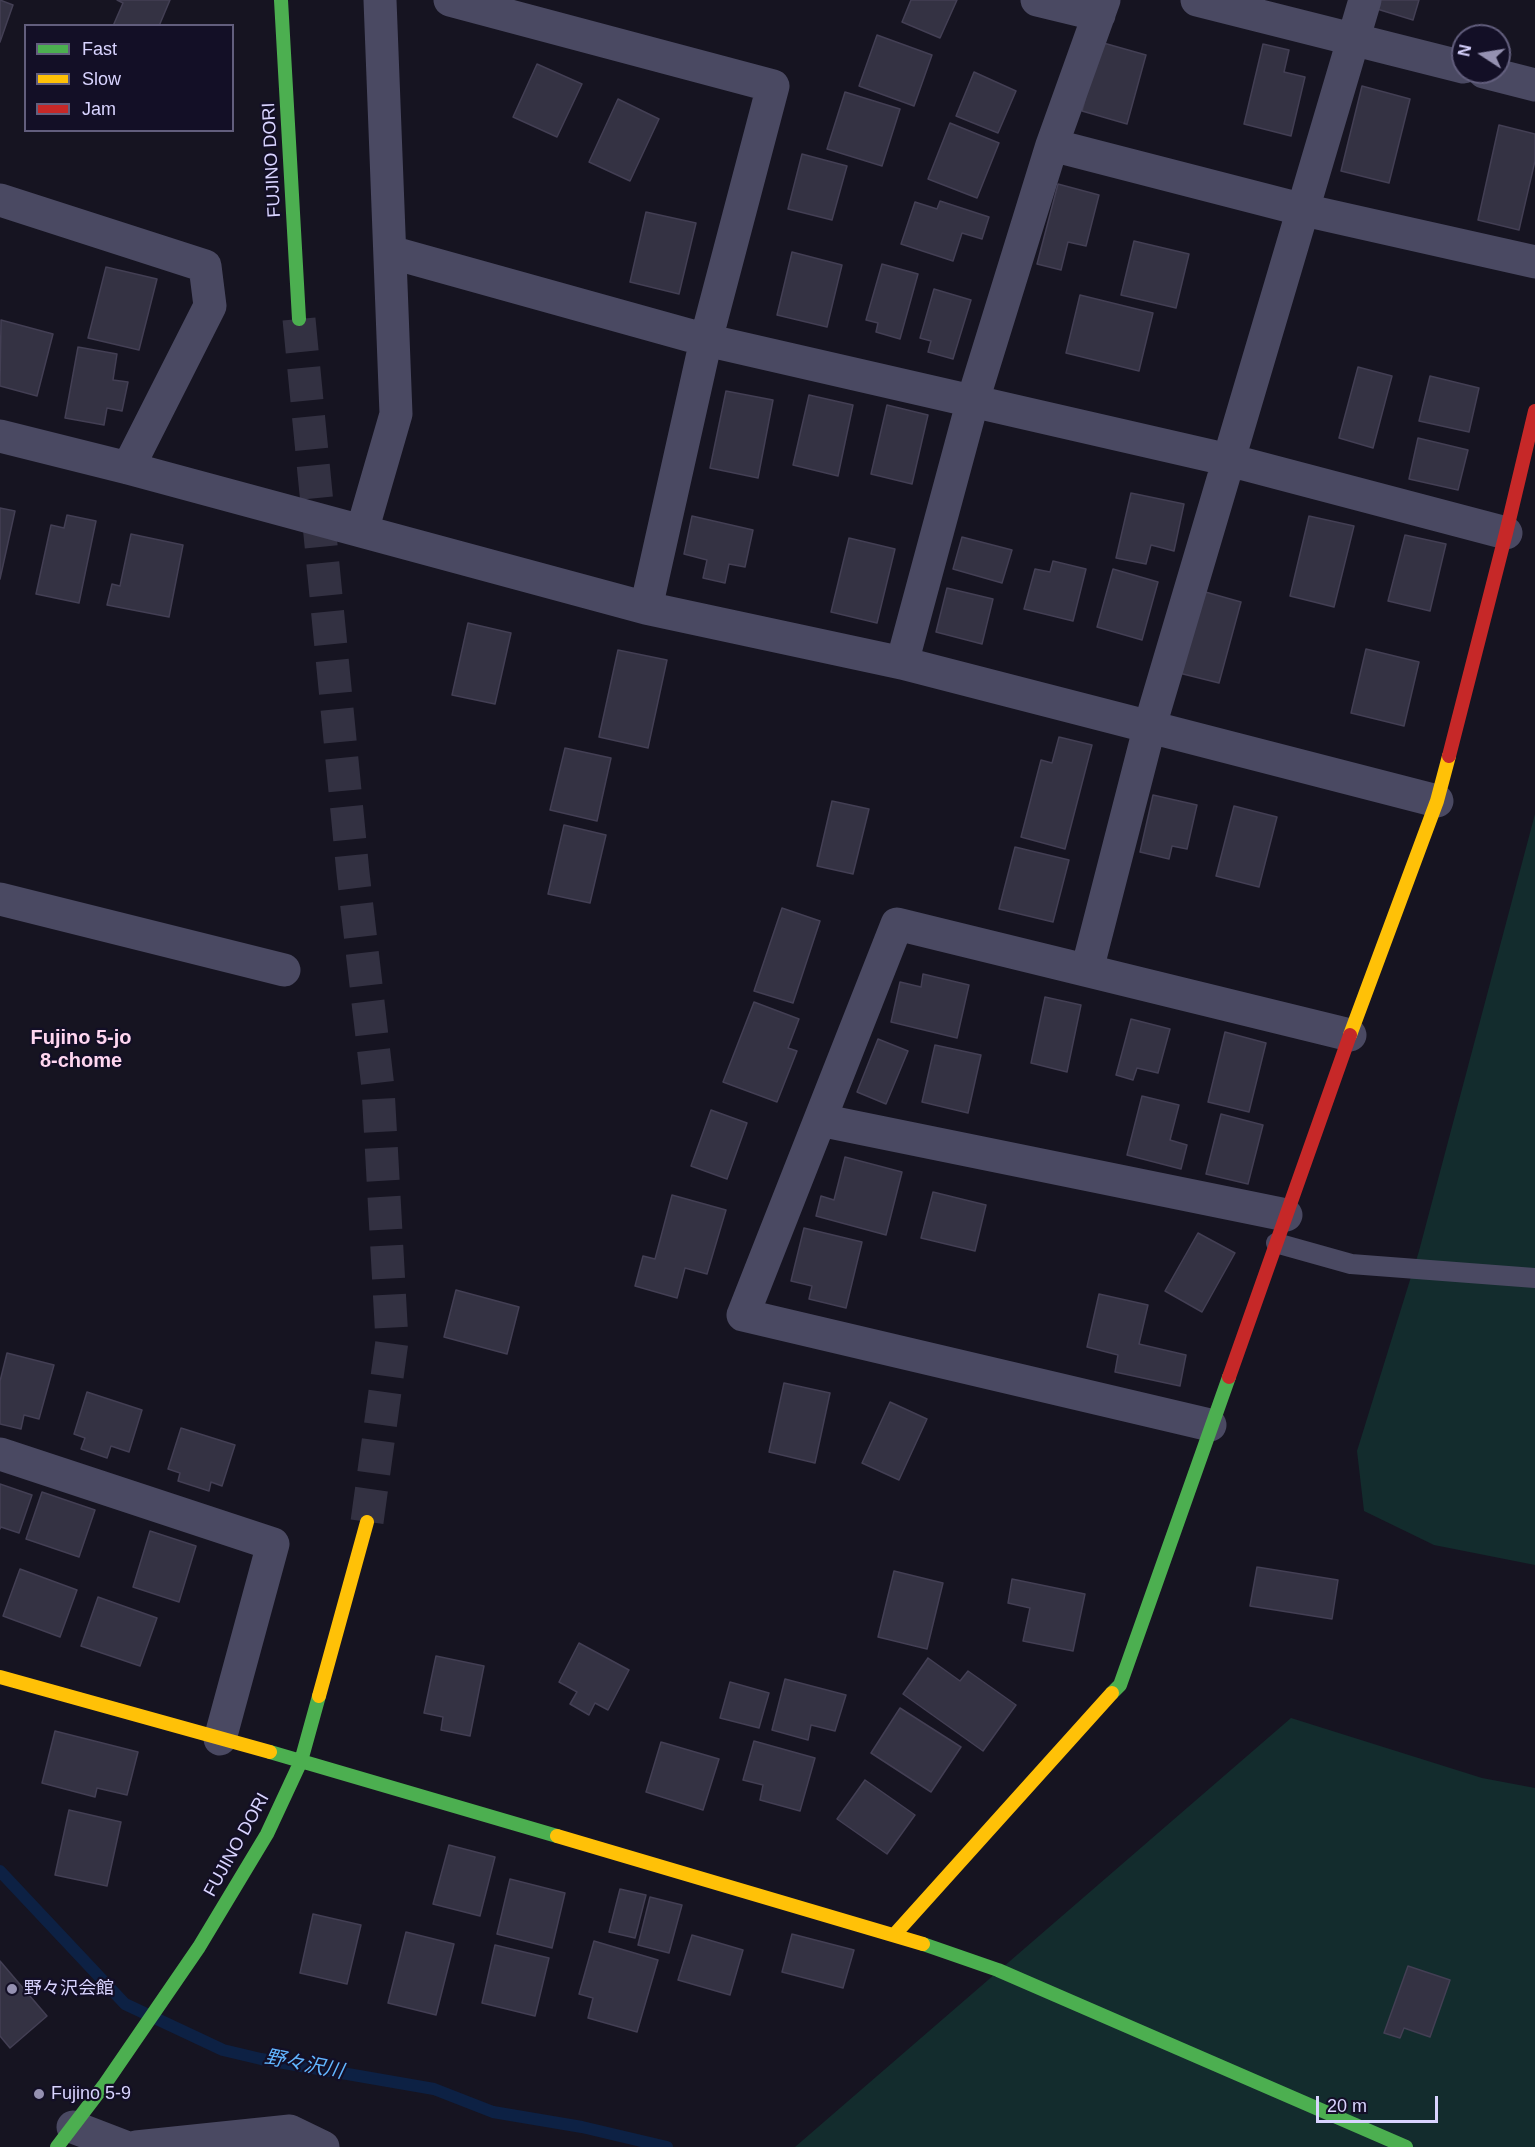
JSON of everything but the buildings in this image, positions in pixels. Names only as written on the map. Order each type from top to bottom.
[{"type":"street","name":"FUJINO DORI","points":[[281,0],[299,319]]},
{"type":"street","points":[[362,531],[396,414],[380,0]]},
{"type":"street","points":[[450,0],[773,87],[706,340],[646,608]]},
{"type":"street","points":[[902,663],[974,400],[1052,145],[1101,7],[1037,0]]},
{"type":"street","points":[[1197,0],[1451,64]]},
{"type":"street","points":[[1087,970],[1149,729],[1365,0]]},
{"type":"street","points":[[1511,79],[1535,85]]},
{"type":"street","points":[[1052,145],[1304,210],[1535,262]]},
{"type":"street","points":[[0,200],[205,266],[210,306],[128,468]]},
{"type":"street","points":[[390,252],[706,340],[1229,460],[1506,533]]},
{"type":"street","points":[[896,1934],[1120,1685],[1210,1425],[1437,801],[1535,411]]},
{"type":"street","points":[[0,436],[128,468],[646,608],[902,663],[1149,729],[1437,801]]},
{"type":"street","points":[[0,899],[284,970]]},
{"type":"street","points":[[1210,1425],[743,1315],[897,924],[1350,1035]]},
{"type":"street","points":[[820,1120],[1281,1229]]},
{"type":"street","points":[[0,1454],[273,1544],[220,1739]]},
{"type":"street","name":"FUJINO DORI","points":[[65,2137],[105,2084],[199,1947],[267,1834],[301,1761],[367,1522]]},
{"type":"street","points":[[0,1677],[301,1761],[896,1934],[998,1970],[1406,2147]]},
{"type":"street","points":[[136,2147],[290,2131],[323,2147]]},
{"type":"street","points":[[65,2137],[125,2147]]},
{"type":"lane","points":[[1281,1229],[1351,1264],[1535,1278]]},
{"type":"green space","points":[[1535,814],[1535,1565],[1434,1545],[1364,1511],[1357,1451],[1419,1251]]},
{"type":"green space","points":[[1291,1718],[1482,1778],[1535,1788],[1535,2147],[795,2147]]},
{"type":"waterway","name":"野々沢川","points":[[0,1871],[125,2004],[223,2050],[261,2059],[434,2089],[493,2112],[582,2127],[667,2147]]},
{"type":"tunnel","points":[[299,319],[353,873],[378,1088],[392,1341],[367,1522]]},
{"type":"traffic: fast","points":[[281,0],[299,319]]},
{"type":"traffic: fast","points":[[1112,1693],[1120,1685],[1229,1377]]},
{"type":"traffic: fast","points":[[57,2147],[105,2084],[199,1947],[267,1834],[301,1761],[319,1696]]},
{"type":"traffic: fast","points":[[270,1752],[557,1836]]},
{"type":"traffic: fast","points":[[923,1944],[998,1970],[1406,2147]]},
{"type":"traffic: slow","points":[[1350,1035],[1437,801],[1449,756]]},
{"type":"traffic: slow","points":[[319,1696],[367,1522]]},
{"type":"traffic: slow","points":[[0,1677],[270,1752]]},
{"type":"traffic: slow","points":[[895,1934],[1112,1693]]},
{"type":"traffic: slow","points":[[557,1836],[923,1944]]},
{"type":"traffic: jam","points":[[1449,756],[1535,411]]},
{"type":"traffic: jam","points":[[1229,1377],[1350,1035]]},
{"type":"place","name":"野々沢会館","points":[[12,1989]]},
{"type":"place","name":"Fujino 5-9","points":[[39,2094]]},
{"type":"district","name":"Fujino 5-jo 8-chome","points":[[81,1050]]}]
